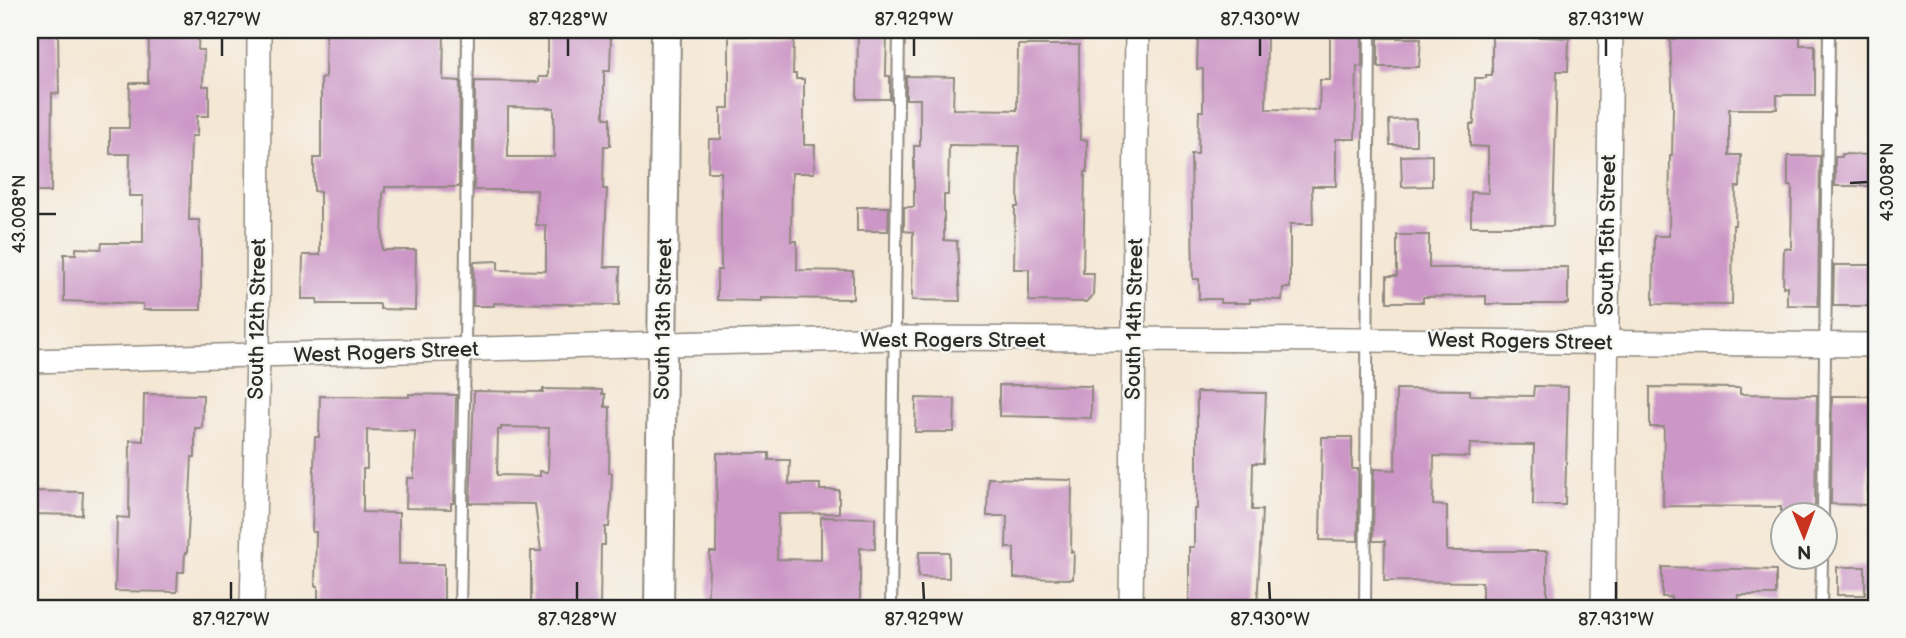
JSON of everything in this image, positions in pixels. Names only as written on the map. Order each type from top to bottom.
[{"type":"street","name":"South 12th Street","points":[[252,608],[258,355],[259,30]]},
{"type":"street","name":"South 13th Street","points":[[659,608],[666,30]]},
{"type":"street","name":"South 14th Street","points":[[1131,608],[1137,30]]},
{"type":"street","name":"South 15th Street","points":[[1603,608],[1611,30]]},
{"type":"street","name":"West Rogers Street","points":[[30,361],[893,338],[1876,345]]},
{"type":"lane","points":[[460,608],[466,350],[468,30]]},
{"type":"lane","points":[[891,608],[899,30]]},
{"type":"lane","points":[[1365,608],[1370,30]]},
{"type":"lane","points":[[1823,502],[1829,30]]},
{"type":"lane","points":[[1821,608],[1822,572]]},
{"type":"building","points":[[32,30],[58,30],[59,94],[52,93],[51,192],[32,192]]},
{"type":"building","points":[[149,30],[199,30],[198,50],[204,50],[203,86],[209,86],[209,116],[197,116],[197,136],[191,136],[189,220],[199,220],[201,310],[143,310],[143,304],[64,301],[64,254],[76,254],[76,248],[101,249],[102,243],[143,243],[143,196],[129,196],[130,154],[110,154],[110,128],[129,128],[130,83],[148,83]]},
{"type":"building","points":[[326,30],[444,30],[443,80],[460,81],[459,187],[385,187],[383,192],[382,250],[416,250],[415,310],[380,309],[380,304],[318,304],[317,299],[302,299],[303,255],[320,255],[320,192],[314,191],[314,158],[321,158],[321,78],[325,78]]},
{"type":"building","points":[[548,30],[609,30],[610,71],[604,71],[604,115],[605,118],[610,118],[610,146],[604,146],[603,189],[607,189],[604,267],[620,267],[619,305],[494,303],[494,306],[473,306],[474,262],[498,261],[498,270],[546,271],[546,226],[536,225],[537,190],[474,190],[475,81],[539,82],[539,77],[548,77]],"holes":[[[508,107],[554,108],[554,157],[508,157]]]},
{"type":"building","points":[[858,30],[887,32],[886,76],[890,76],[890,99],[857,99]]},
{"type":"building","points":[[1198,30],[1267,30],[1266,109],[1319,110],[1320,80],[1330,80],[1330,30],[1362,30],[1362,67],[1357,66],[1355,139],[1336,139],[1336,186],[1312,186],[1313,224],[1290,224],[1290,288],[1283,288],[1282,300],[1250,299],[1250,303],[1220,303],[1220,299],[1199,299],[1199,279],[1193,279],[1191,154],[1198,154],[1199,111],[1203,111],[1203,69],[1197,69]]},
{"type":"building","points":[[1676,30],[1800,30],[1800,45],[1815,45],[1815,95],[1777,95],[1777,109],[1729,109],[1729,155],[1741,155],[1740,187],[1736,187],[1733,225],[1732,305],[1653,304],[1654,236],[1669,236],[1673,108],[1670,39],[1675,39]]},
{"type":"building","points":[[1492,35],[1569,38],[1568,71],[1557,71],[1553,226],[1471,226],[1471,192],[1488,193],[1488,147],[1470,146],[1470,124],[1474,124],[1475,78],[1492,75]]},
{"type":"building","points":[[729,36],[794,36],[793,74],[796,74],[796,79],[804,79],[804,145],[815,145],[814,173],[792,173],[791,241],[797,241],[797,270],[853,271],[853,299],[717,300],[717,270],[721,270],[721,172],[708,172],[709,139],[721,139],[721,108],[729,108]]},
{"type":"building","points":[[1378,38],[1421,38],[1419,67],[1378,67]]},
{"type":"building","points":[[1018,45],[1079,45],[1080,140],[1087,140],[1083,273],[1094,273],[1093,295],[1086,302],[1029,301],[1029,269],[1014,269],[1019,146],[949,145],[948,195],[944,195],[944,240],[957,241],[960,301],[912,300],[913,232],[904,231],[904,207],[914,207],[914,146],[920,146],[920,99],[906,99],[906,76],[954,77],[953,109],[1017,110]]},
{"type":"building","points":[[1416,119],[1416,145],[1390,145],[1389,120]]},
{"type":"building","points":[[1842,154],[1871,155],[1871,186],[1835,186],[1835,157],[1842,157]]},
{"type":"building","points":[[1432,155],[1432,186],[1402,187],[1401,156]]},
{"type":"building","points":[[1788,156],[1820,156],[1818,306],[1787,305],[1787,286],[1783,287],[1784,248],[1791,249],[1792,186],[1788,186]]},
{"type":"building","points":[[857,207],[889,207],[888,231],[857,231]]},
{"type":"building","points":[[1397,235],[1429,235],[1429,268],[1568,267],[1568,304],[1486,304],[1486,296],[1423,297],[1423,302],[1387,302],[1387,276],[1397,276]]},
{"type":"building","points":[[1834,265],[1876,265],[1876,306],[1833,306]]},
{"type":"building","points":[[999,385],[1091,386],[1091,418],[999,416]]},
{"type":"building","points":[[1534,386],[1568,387],[1565,505],[1533,505],[1534,445],[1470,444],[1469,457],[1434,456],[1433,505],[1447,506],[1447,551],[1547,551],[1547,608],[1482,608],[1482,582],[1384,581],[1385,541],[1373,541],[1374,469],[1395,470],[1396,389],[1470,390],[1470,395],[1533,396]]},
{"type":"building","points":[[1650,387],[1740,388],[1740,394],[1817,395],[1815,502],[1770,502],[1770,507],[1663,506],[1664,427],[1650,427]]},
{"type":"building","points":[[543,389],[602,390],[602,394],[605,394],[605,407],[610,407],[611,504],[609,527],[605,527],[605,545],[601,545],[600,608],[531,608],[531,551],[541,551],[535,504],[470,503],[474,391],[543,392]],"holes":[[[501,427],[549,428],[548,472],[540,471],[540,476],[497,475],[498,430],[501,430]]]},
{"type":"building","points":[[1197,392],[1266,393],[1263,463],[1253,463],[1252,510],[1262,510],[1257,608],[1189,608],[1189,547],[1194,547],[1194,509],[1197,509]]},
{"type":"building","points":[[144,394],[203,395],[202,428],[195,428],[195,457],[192,457],[187,553],[184,572],[178,572],[177,592],[115,591],[117,517],[129,518],[130,440],[143,441]]},
{"type":"building","points":[[409,394],[456,395],[454,503],[451,503],[451,509],[406,508],[407,478],[414,478],[415,431],[367,430],[363,512],[399,513],[399,564],[444,564],[444,608],[318,608],[318,586],[315,586],[316,532],[312,532],[315,437],[319,437],[320,396],[409,397]]},
{"type":"building","points":[[1832,396],[1872,396],[1868,505],[1831,502]]},
{"type":"building","points":[[916,398],[955,399],[954,432],[915,432]]},
{"type":"building","points":[[1322,437],[1352,437],[1352,469],[1358,469],[1358,541],[1320,540]]},
{"type":"building","points":[[717,453],[769,453],[769,460],[790,460],[789,484],[820,484],[820,490],[839,490],[839,513],[778,514],[777,559],[821,560],[821,517],[875,518],[875,549],[860,548],[860,608],[707,608],[710,552],[716,552]]},
{"type":"building","points":[[988,478],[1072,480],[1073,579],[1014,578],[1014,548],[1006,548],[1007,516],[987,516]]},
{"type":"building","points":[[30,491],[83,492],[82,515],[30,514]]},
{"type":"building","points":[[919,552],[949,552],[949,578],[918,577]]},
{"type":"building","points":[[1662,567],[1776,572],[1776,595],[1738,595],[1737,608],[1671,608],[1671,597],[1662,597]]},
{"type":"building","points":[[1840,567],[1865,567],[1865,595],[1837,595],[1837,572],[1840,572]]}]
